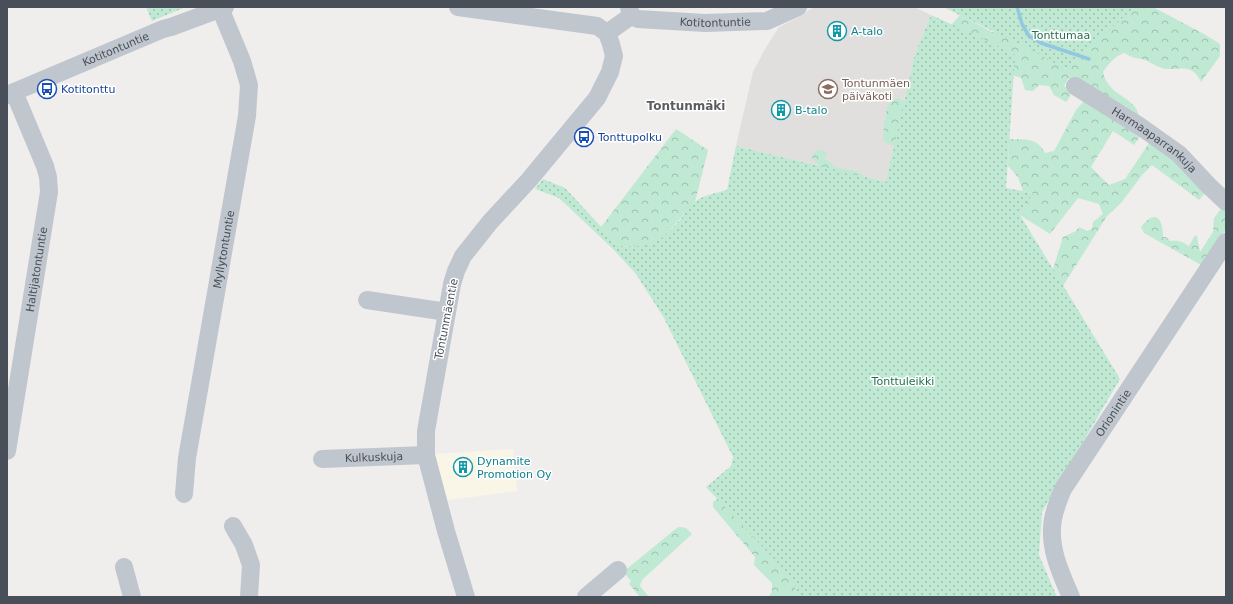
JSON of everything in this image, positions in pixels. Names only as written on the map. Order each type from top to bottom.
[{"type":"street","points":[[458,7],[587,24],[597,26],[606,33],[630,11]]},
{"type":"street","name":"Kotitontuntie","points":[[630,11],[638,18],[705,23],[767,20],[798,7]]},
{"type":"street","name":"Kotitontuntie","points":[[11,94],[163,29],[223,8]]},
{"type":"street","name":"Myllytontuntie","points":[[184,494],[186,458],[247,116],[248,85],[242,61],[223,8]]},
{"type":"street","name":"Tontunmäentie","points":[[466,597],[446,531],[426,455],[426,431],[452,284],[463,256],[490,222],[529,180],[597,98],[614,62],[613,50],[606,33]]},
{"type":"street","name":"Harmaaparrankuja","points":[[1076,86],[1141,127],[1179,154],[1226,202]]},
{"type":"street","name":"Haltijatontuntie","points":[[7,451],[49,192],[48,177],[45,166],[11,94]]},
{"type":"street","name":"Orionintie","points":[[1071,597],[1059,569],[1053,546],[1053,520],[1063,489],[1226,242]]},
{"type":"street","points":[[368,300],[446,312]]},
{"type":"street","name":"Kulkuskuja","points":[[322,459],[426,455]]},
{"type":"street","points":[[232,526],[244,545],[251,565],[249,597]]},
{"type":"street","points":[[124,567],[132,597]]},
{"type":"street","points":[[586,597],[618,570]]},
{"type":"shaded area","name":"Tontunmäen päiväkoti","points":[[814,7],[914,7],[931,15],[915,54],[886,182],[736,146],[753,72],[765,49],[779,27],[799,17]]},
{"type":"shaded area","points":[[513,449],[517,491],[448,500],[434,454]]},
{"type":"green space","points":[[146,7],[186,7],[152,21]]},
{"type":"green space","name":"Tonttumaa","points":[[943,7],[1135,7],[1065,69],[1030,49]]},
{"type":"green space","points":[[1135,7],[1153,7],[1220,44],[1220,56],[1201,82],[1198,76],[1190,70],[1166,69],[1158,67],[1145,60],[1132,57],[1125,53],[1115,58],[1103,72],[1105,79],[1112,89],[1135,107],[1139,116],[1068,79],[1064,86],[1071,90],[1070,97],[1066,102],[1054,95],[1049,86],[1039,85],[1033,91],[1025,90],[1021,78],[1009,74],[947,30],[960,15],[992,32],[1117,23]]},
{"type":"green space","name":"Tonttuleikki","points":[[931,15],[1015,55],[1006,188],[1033,193],[1020,215],[1120,379],[1042,512],[1039,555],[1057,597],[796,597],[794,580],[706,487],[731,466],[733,457],[664,318],[636,274],[614,250],[559,198],[535,189],[543,179],[565,188],[619,246],[640,246],[654,243],[660,239],[698,200],[727,190],[736,146],[886,182],[915,54]]},
{"type":"green space","points":[[899,98],[907,104],[905,201],[819,170],[818,164],[812,158],[817,150],[821,150],[826,152],[827,155],[824,159],[835,167],[860,172],[864,177],[886,182],[894,146],[884,142],[885,121],[890,102]]},
{"type":"green space","points":[[1086,99],[1140,132],[1139,138],[1134,145],[1113,131],[1091,167],[1109,185],[1125,179],[1151,140],[1207,191],[1199,200],[1152,165],[1143,174],[1121,203],[1107,216],[1063,286],[1120,379],[1052,277],[1063,237],[1076,231],[1079,227],[1087,231],[1092,229],[1093,222],[1103,214],[1099,204],[1078,198],[1050,234],[1020,215],[1032,193],[1023,191],[1018,177],[1008,166],[1009,139],[1030,140],[1038,144],[1045,153],[1054,151],[1076,110]]},
{"type":"green space","points":[[676,129],[708,150],[695,202],[663,238],[642,247],[619,246],[601,227]]},
{"type":"green space","points":[[1221,209],[1226,209],[1226,229],[1201,265],[1144,233],[1141,227],[1150,218],[1157,218],[1162,224],[1163,237],[1166,237],[1170,241],[1182,242],[1189,246],[1195,235],[1197,236],[1200,252],[1213,232],[1214,218]]},
{"type":"green space","points":[[721,496],[829,597],[768,597],[772,592],[772,583],[754,565],[755,557],[713,507],[713,502]]},
{"type":"green space","points":[[678,527],[686,528],[692,534],[642,580],[640,586],[649,597],[640,597],[629,584],[631,581],[623,572]]},
{"type":"waterway","points":[[1017,7],[1022,24],[1029,36],[1041,43],[1089,59]]},
{"type":"place","name":"A-talo","points":[[837,31]]},
{"type":"place","name":"Kotitonttu","points":[[47,89]]},
{"type":"place","name":"Tontunmäen päiväkoti","points":[[828,89]]},
{"type":"place","name":"B-talo","points":[[781,110]]},
{"type":"place","name":"Tonttupolku","points":[[584,137]]},
{"type":"place","name":"Dynamite Promotion Oy","points":[[463,467]]},
{"type":"district","name":"Tontunmäki","points":[[686,106]]}]
